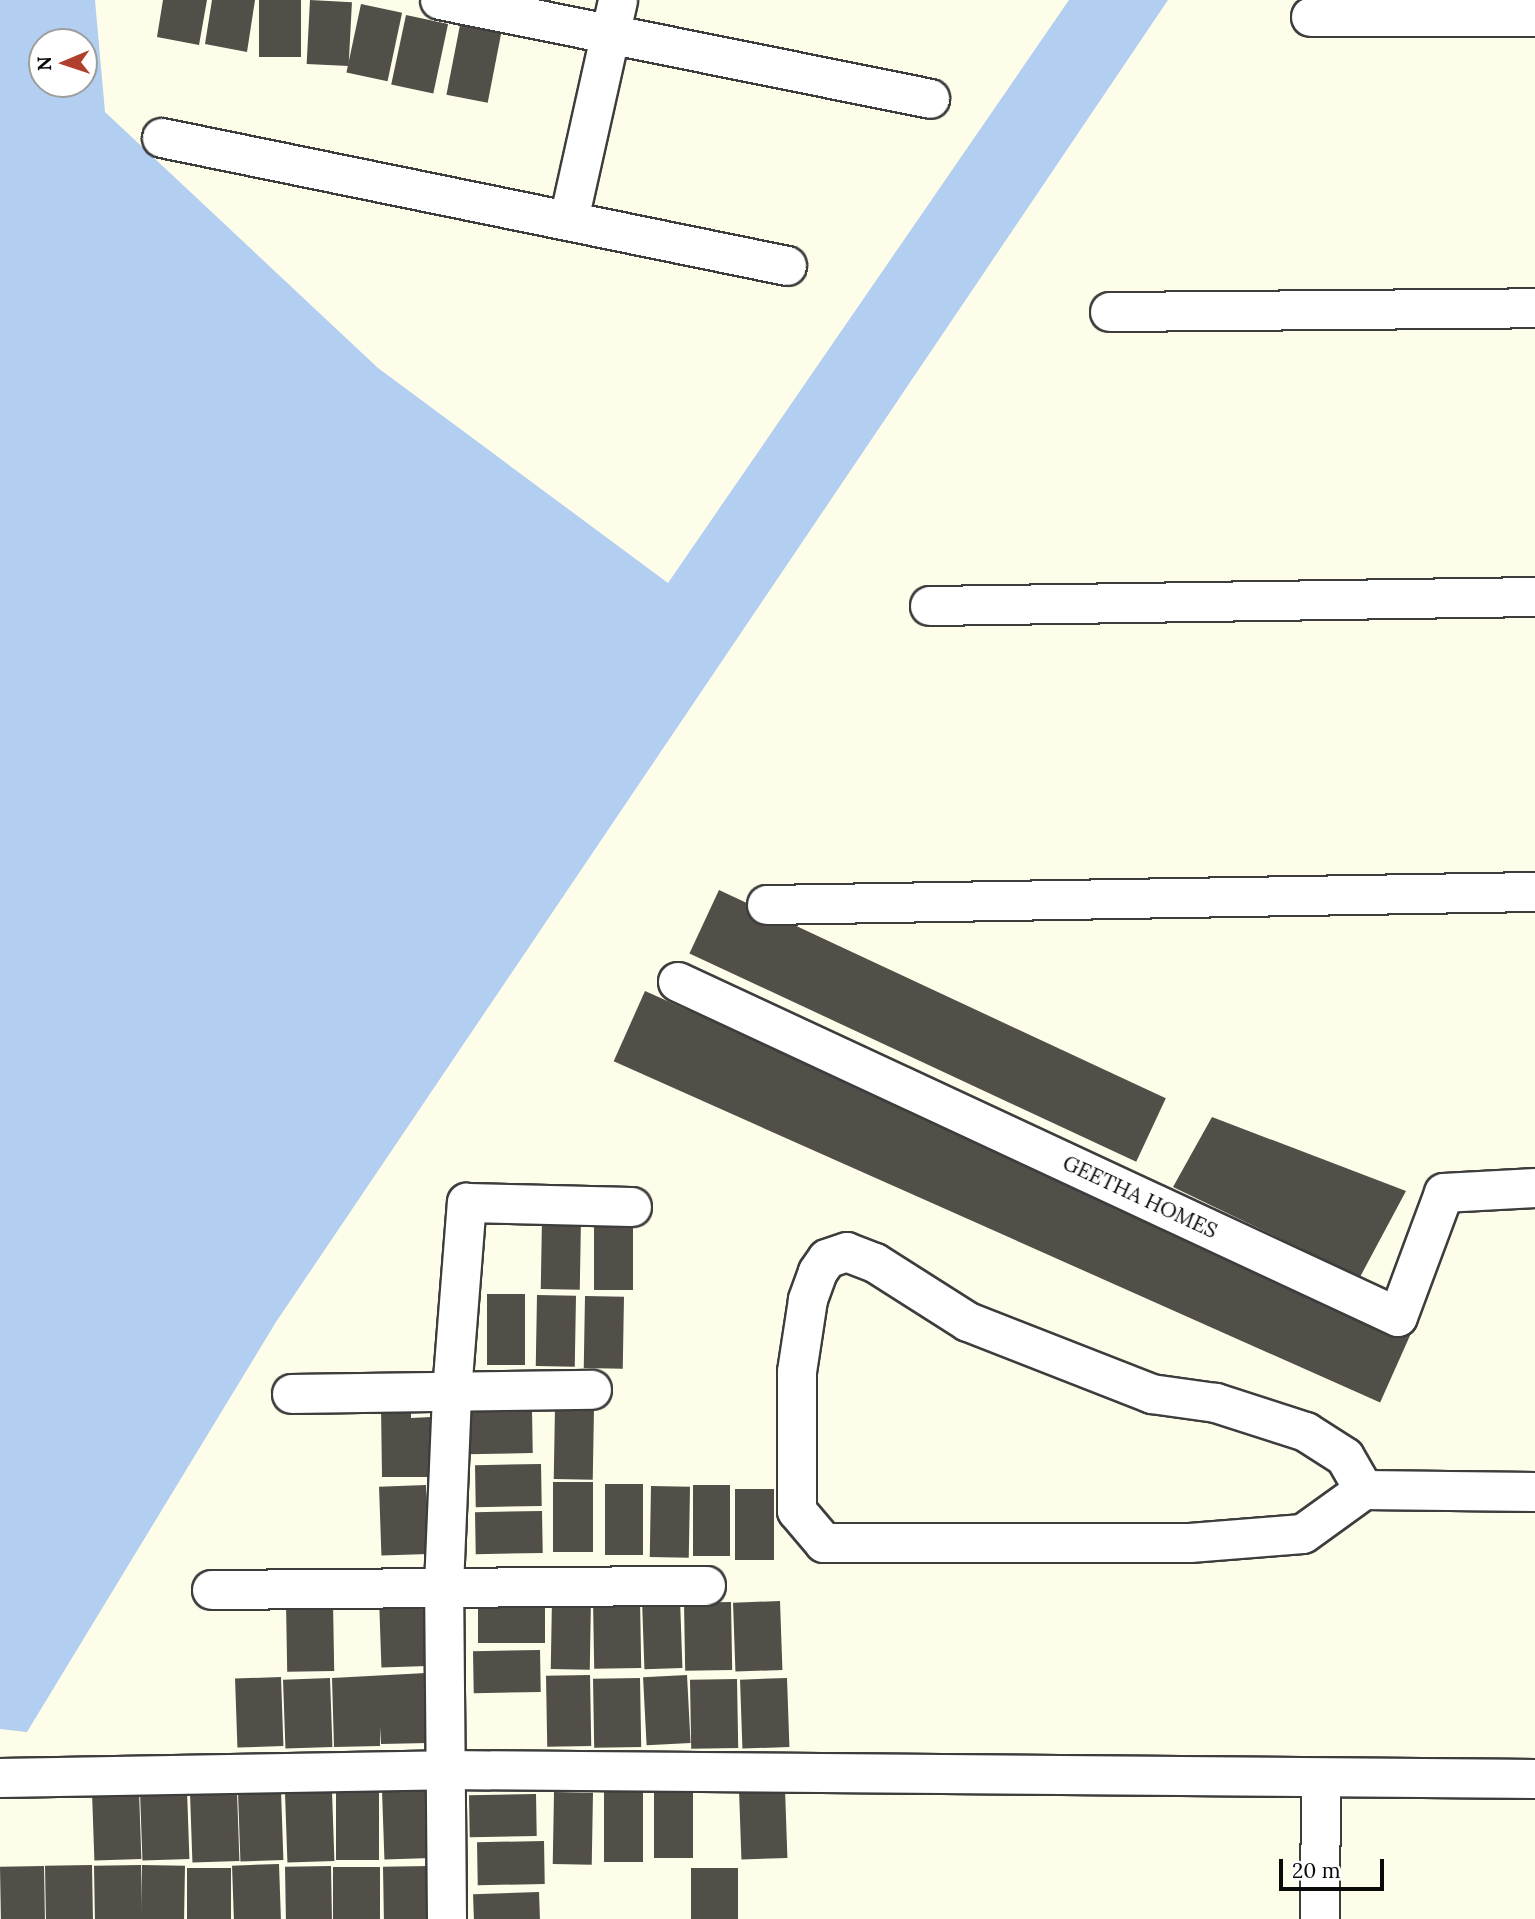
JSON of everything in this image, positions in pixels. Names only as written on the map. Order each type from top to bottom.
[{"type":"street","points":[[440,0],[614,17],[930,99]]},
{"type":"street","points":[[569,220],[614,17]]},
{"type":"street","points":[[1311,17],[1535,17]]},
{"type":"street","points":[[162,138],[787,266]]},
{"type":"street","points":[[1110,312],[1535,308]]},
{"type":"street","points":[[930,606],[1535,597]]},
{"type":"street","points":[[767,905],[1535,892]]},
{"type":"street","name":"GEETHA HOMES","points":[[678,982],[1398,1317],[1444,1193],[1535,1188]]},
{"type":"street","points":[[447,1919],[444,1586],[452,1392],[467,1203],[632,1207]]},
{"type":"street","points":[[1364,1490],[1345,1457],[1306,1432],[1216,1403],[1152,1394],[968,1322],[875,1263],[847,1252],[827,1259],[818,1272],[808,1300],[797,1373],[797,1511],[824,1543],[1190,1543],[1303,1534],[1364,1490],[1535,1492]]},
{"type":"street","points":[[292,1394],[592,1390]]},
{"type":"street","points":[[212,1590],[444,1586],[706,1586]]},
{"type":"street","points":[[0,1778],[446,1770],[1535,1779]]},
{"type":"street","points":[[1320,1919],[1321,1779]]},
{"type":"water","points":[[0,0],[95,0],[98,28],[28,28],[28,98],[98,98],[98,34],[105,112],[378,368],[668,583],[1069,0],[1168,0],[276,1322],[27,1732],[0,1729]]},
{"type":"building","points":[[163,0],[207,0],[199,45],[157,37]]},
{"type":"building","points":[[212,0],[255,0],[247,52],[205,44]]},
{"type":"building","points":[[259,0],[301,0],[301,57],[259,57]]},
{"type":"building","points":[[310,0],[352,2],[349,66],[307,64]]},
{"type":"building","points":[[361,4],[402,13],[388,81],[346,72]]},
{"type":"building","points":[[406,15],[448,24],[433,93],[391,84]]},
{"type":"building","points":[[460,25],[501,33],[488,103],[446,95]]},
{"type":"building","points":[[719,890],[1166,1098],[1136,1162],[689,953]]},
{"type":"building","points":[[645,991],[1411,1332],[1380,1403],[614,1061]]},
{"type":"building","points":[[1212,1117],[1406,1191],[1360,1277],[1173,1187]]},
{"type":"building","points":[[542,1218],[581,1219],[580,1290],[541,1289]]},
{"type":"building","points":[[594,1219],[633,1219],[633,1290],[594,1290]]},
{"type":"building","points":[[487,1294],[525,1294],[525,1365],[487,1365]]},
{"type":"building","points":[[537,1295],[576,1296],[575,1367],[536,1366]]},
{"type":"building","points":[[585,1296],[624,1297],[623,1369],[584,1368]]},
{"type":"building","points":[[411,1405],[411,1418],[431,1417],[432,1477],[382,1477],[381,1406]]},
{"type":"building","points":[[555,1407],[594,1408],[593,1480],[554,1479]]},
{"type":"building","points":[[532,1410],[533,1453],[467,1454],[466,1411]]},
{"type":"building","points":[[541,1464],[542,1506],[476,1507],[475,1465]]},
{"type":"building","points":[[553,1482],[593,1482],[593,1552],[553,1552]]},
{"type":"building","points":[[605,1484],[643,1484],[643,1555],[605,1555]]},
{"type":"building","points":[[426,1485],[428,1554],[381,1556],[379,1487]]},
{"type":"building","points":[[693,1485],[730,1485],[730,1556],[693,1556]]},
{"type":"building","points":[[651,1486],[690,1487],[689,1558],[650,1557]]},
{"type":"building","points":[[735,1489],[774,1489],[774,1560],[735,1560]]},
{"type":"building","points":[[542,1511],[543,1553],[476,1554],[475,1512]]},
{"type":"building","points":[[425,1597],[427,1666],[381,1668],[379,1599]]},
{"type":"building","points":[[552,1598],[591,1599],[590,1670],[551,1669]]},
{"type":"building","points":[[640,1599],[641,1668],[594,1669],[593,1600]]},
{"type":"building","points":[[680,1599],[682,1668],[644,1669],[642,1600]]},
{"type":"building","points":[[478,1601],[545,1601],[545,1643],[478,1643]]},
{"type":"building","points":[[780,1601],[782,1670],[735,1672],[733,1603]]},
{"type":"building","points":[[333,1602],[334,1671],[287,1672],[286,1603]]},
{"type":"building","points":[[731,1602],[732,1670],[685,1671],[684,1603]]},
{"type":"building","points":[[540,1650],[541,1692],[474,1693],[473,1651]]},
{"type":"building","points":[[426,1673],[428,1743],[381,1744],[380,1727],[380,1746],[334,1747],[332,1678]]},
{"type":"building","points":[[590,1675],[591,1746],[547,1747],[546,1676]]},
{"type":"building","points":[[687,1675],[691,1743],[647,1745],[643,1677]]},
{"type":"building","points":[[281,1677],[283,1746],[237,1748],[235,1679]]},
{"type":"building","points":[[330,1678],[332,1747],[285,1749],[283,1680]]},
{"type":"building","points":[[640,1678],[641,1747],[594,1748],[593,1679]]},
{"type":"building","points":[[787,1678],[789,1747],[742,1749],[740,1680]]},
{"type":"building","points":[[737,1679],[738,1748],[691,1749],[690,1680]]},
{"type":"building","points":[[654,1787],[693,1787],[693,1858],[654,1858]]},
{"type":"building","points":[[429,1789],[431,1858],[384,1860],[382,1791]]},
{"type":"building","points":[[785,1789],[787,1858],[741,1860],[739,1791]]},
{"type":"building","points":[[187,1790],[189,1859],[142,1861],[140,1792]]},
{"type":"building","points":[[139,1791],[141,1859],[94,1861],[92,1793]]},
{"type":"building","points":[[281,1791],[283,1860],[240,1861],[238,1793]]},
{"type":"building","points":[[336,1791],[379,1791],[379,1860],[336,1860]]},
{"type":"building","points":[[604,1791],[643,1791],[643,1862],[604,1862]]},
{"type":"building","points":[[237,1792],[239,1861],[192,1863],[190,1794]]},
{"type":"building","points":[[332,1792],[334,1861],[287,1863],[285,1794]]},
{"type":"building","points":[[554,1792],[593,1793],[592,1865],[553,1864]]},
{"type":"building","points":[[536,1794],[537,1836],[470,1837],[469,1795]]},
{"type":"building","points":[[544,1841],[545,1884],[478,1885],[477,1842]]},
{"type":"building","points":[[279,1864],[281,1919],[234,1919],[232,1866]]},
{"type":"building","points":[[92,1865],[93,1919],[46,1919],[45,1866]]},
{"type":"building","points":[[141,1865],[142,1919],[95,1919],[94,1866]]},
{"type":"building","points":[[141,1865],[142,1919],[95,1919],[94,1866]]},
{"type":"building","points":[[44,1866],[45,1919],[1,1919],[0,1867]]},
{"type":"building","points":[[331,1866],[332,1919],[286,1919],[285,1867]]},
{"type":"building","points":[[430,1866],[431,1919],[384,1919],[383,1867]]},
{"type":"building","points":[[333,1867],[380,1867],[380,1919],[333,1919]]},
{"type":"building","points":[[187,1868],[231,1868],[231,1919],[187,1919]]},
{"type":"building","points":[[691,1868],[738,1868],[738,1919],[691,1919]]},
{"type":"building","points":[[539,1892],[540,1919],[474,1919],[473,1894]]}]
